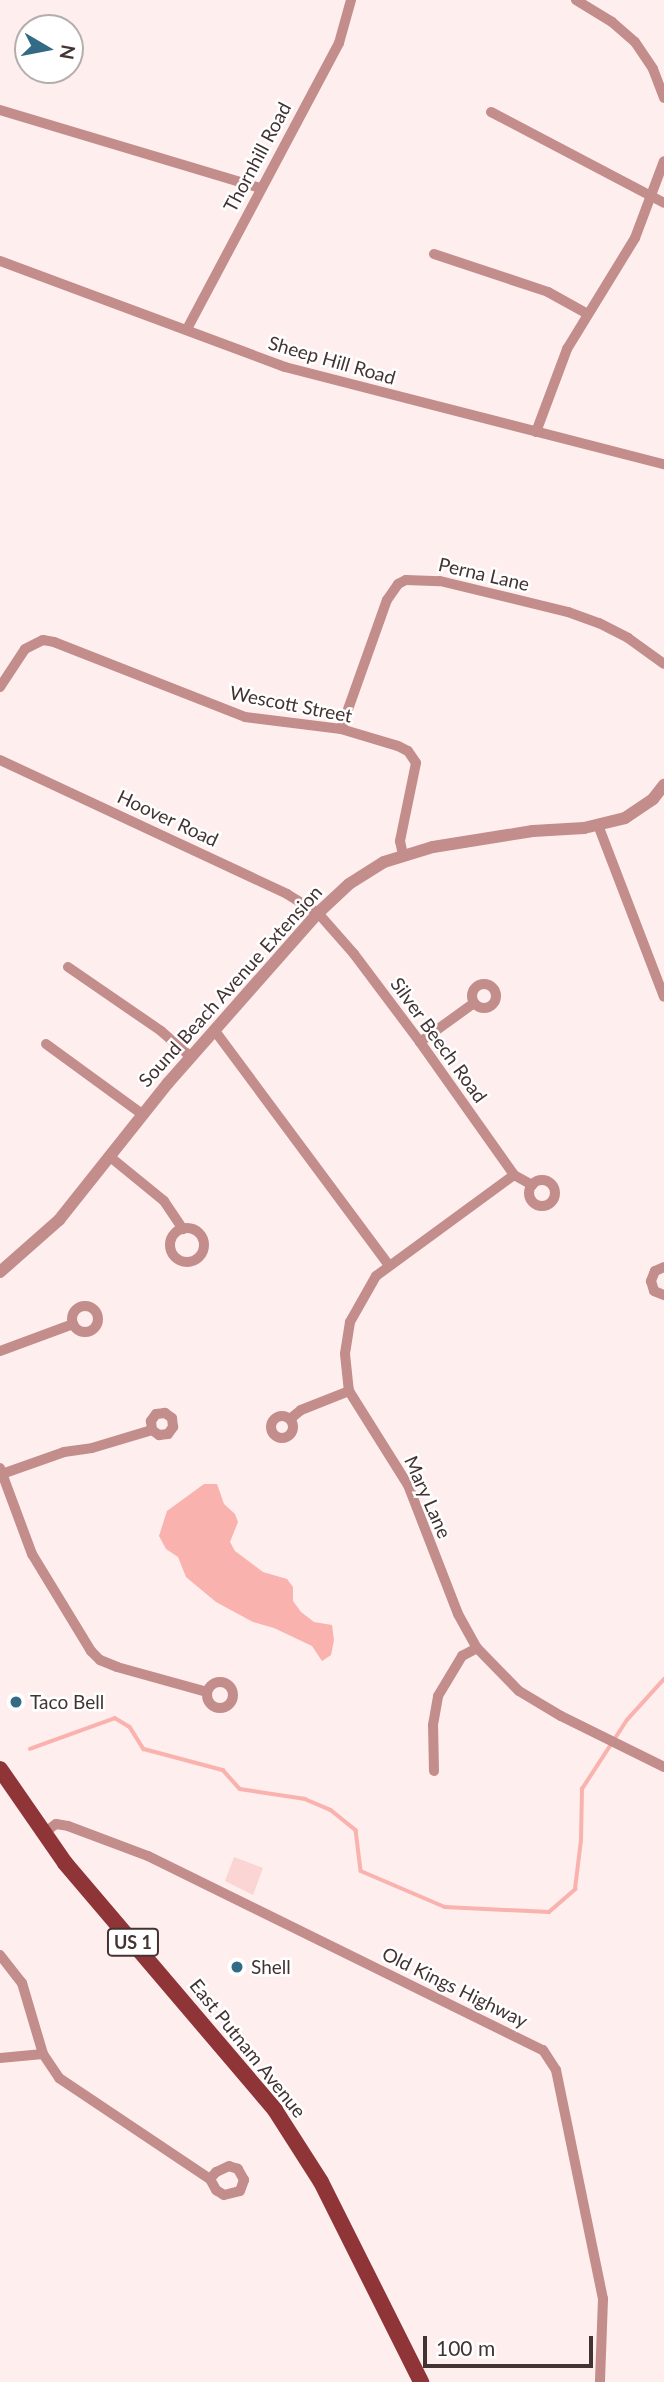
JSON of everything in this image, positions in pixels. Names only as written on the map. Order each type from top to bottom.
[{"type":"main road","name":"East Putnam Avenue","points":[[1,1772],[43,1834],[275,2110],[317,2175],[421,2382]]},
{"type":"street","name":"Thornhill Road","points":[[187,329],[339,43],[351,0]]},
{"type":"street","points":[[576,0],[612,22],[635,41],[653,69],[664,99]]},
{"type":"street","points":[[0,110],[260,188]]},
{"type":"street","points":[[491,112],[664,203]]},
{"type":"street","points":[[536,432],[555,375],[586,313],[635,238],[653,197],[664,161]]},
{"type":"street","points":[[434,254],[548,292],[586,313]]},
{"type":"street","name":"Sheep Hill Road","points":[[0,261],[305,373],[664,464]]},
{"type":"street","name":"Perna Lane","points":[[341,729],[387,600],[391,591],[406,580],[440,581],[568,612],[599,623],[628,638],[664,664]]},
{"type":"street","name":"Wescott Street","points":[[1,682],[25,649],[43,640],[245,717],[341,729],[398,746],[413,756],[416,773],[400,841],[403,855]]},
{"type":"street","name":"Hoover Road","points":[[0,760],[288,894],[318,914]]},
{"type":"street","name":"Sound Beach Avenue Extension","points":[[0,1272],[51,1228],[191,1057],[318,914],[361,875],[403,855],[496,835],[598,825],[625,818],[653,799],[664,785]]},
{"type":"street","points":[[598,825],[664,997]]},
{"type":"street","name":"Silver Beech Road","points":[[318,914],[354,954],[514,1175],[532,1185]]},
{"type":"street","points":[[68,967],[161,1031],[191,1057]]},
{"type":"street","points":[[420,1042],[474,1003]]},
{"type":"street","points":[[215,1031],[389,1265]]},
{"type":"street","points":[[46,1044],[142,1114]]},
{"type":"street","points":[[109,1156],[164,1201],[183,1229]]},
{"type":"street","name":"Mary Lane","points":[[514,1175],[376,1276],[350,1322],[345,1354],[349,1391],[408,1485],[458,1614],[477,1648],[519,1690],[561,1716],[664,1767]]},
{"type":"street","points":[[664,1267],[655,1271],[650,1281],[654,1290],[664,1295]]},
{"type":"street","points":[[0,1351],[73,1324]]},
{"type":"street","points":[[290,1419],[300,1410],[349,1391]]},
{"type":"street","points":[[152,1430],[1,1471],[32,1554],[91,1651],[100,1660],[117,1667],[207,1692]]},
{"type":"street","points":[[433,1771],[433,1725],[438,1696],[462,1656],[477,1648]]},
{"type":"street","name":"Old Kings Highway","points":[[43,1834],[56,1825],[68,1826],[148,1856],[543,2050],[556,2070],[603,2299],[600,2382]]},
{"type":"street","points":[[0,1955],[22,1983],[43,2054],[51,2069],[68,2086],[211,2179]]},
{"type":"street","points":[[0,2058],[43,2054]]},
{"type":"shaded area","points":[[204,1484],[217,1484],[224,1504],[235,1514],[238,1522],[230,1542],[235,1551],[263,1572],[287,1579],[293,1587],[293,1601],[301,1612],[314,1622],[332,1625],[334,1640],[331,1655],[322,1661],[312,1646],[274,1628],[253,1622],[216,1602],[186,1577],[178,1557],[166,1549],[159,1536],[167,1511]]},
{"type":"shaded area","points":[[234,1857],[263,1868],[253,1895],[225,1881]]},
{"type":"waterway","points":[[30,1749],[115,1718],[130,1727],[144,1749],[223,1770],[240,1789],[305,1799],[331,1810],[356,1830],[361,1871],[445,1907],[549,1912],[575,1889],[581,1840],[582,1789],[627,1720],[664,1679]]},
{"type":"place","name":"Taco Bell","points":[[16,1702]]},
{"type":"place","name":"Shell","points":[[237,1967]]}]
